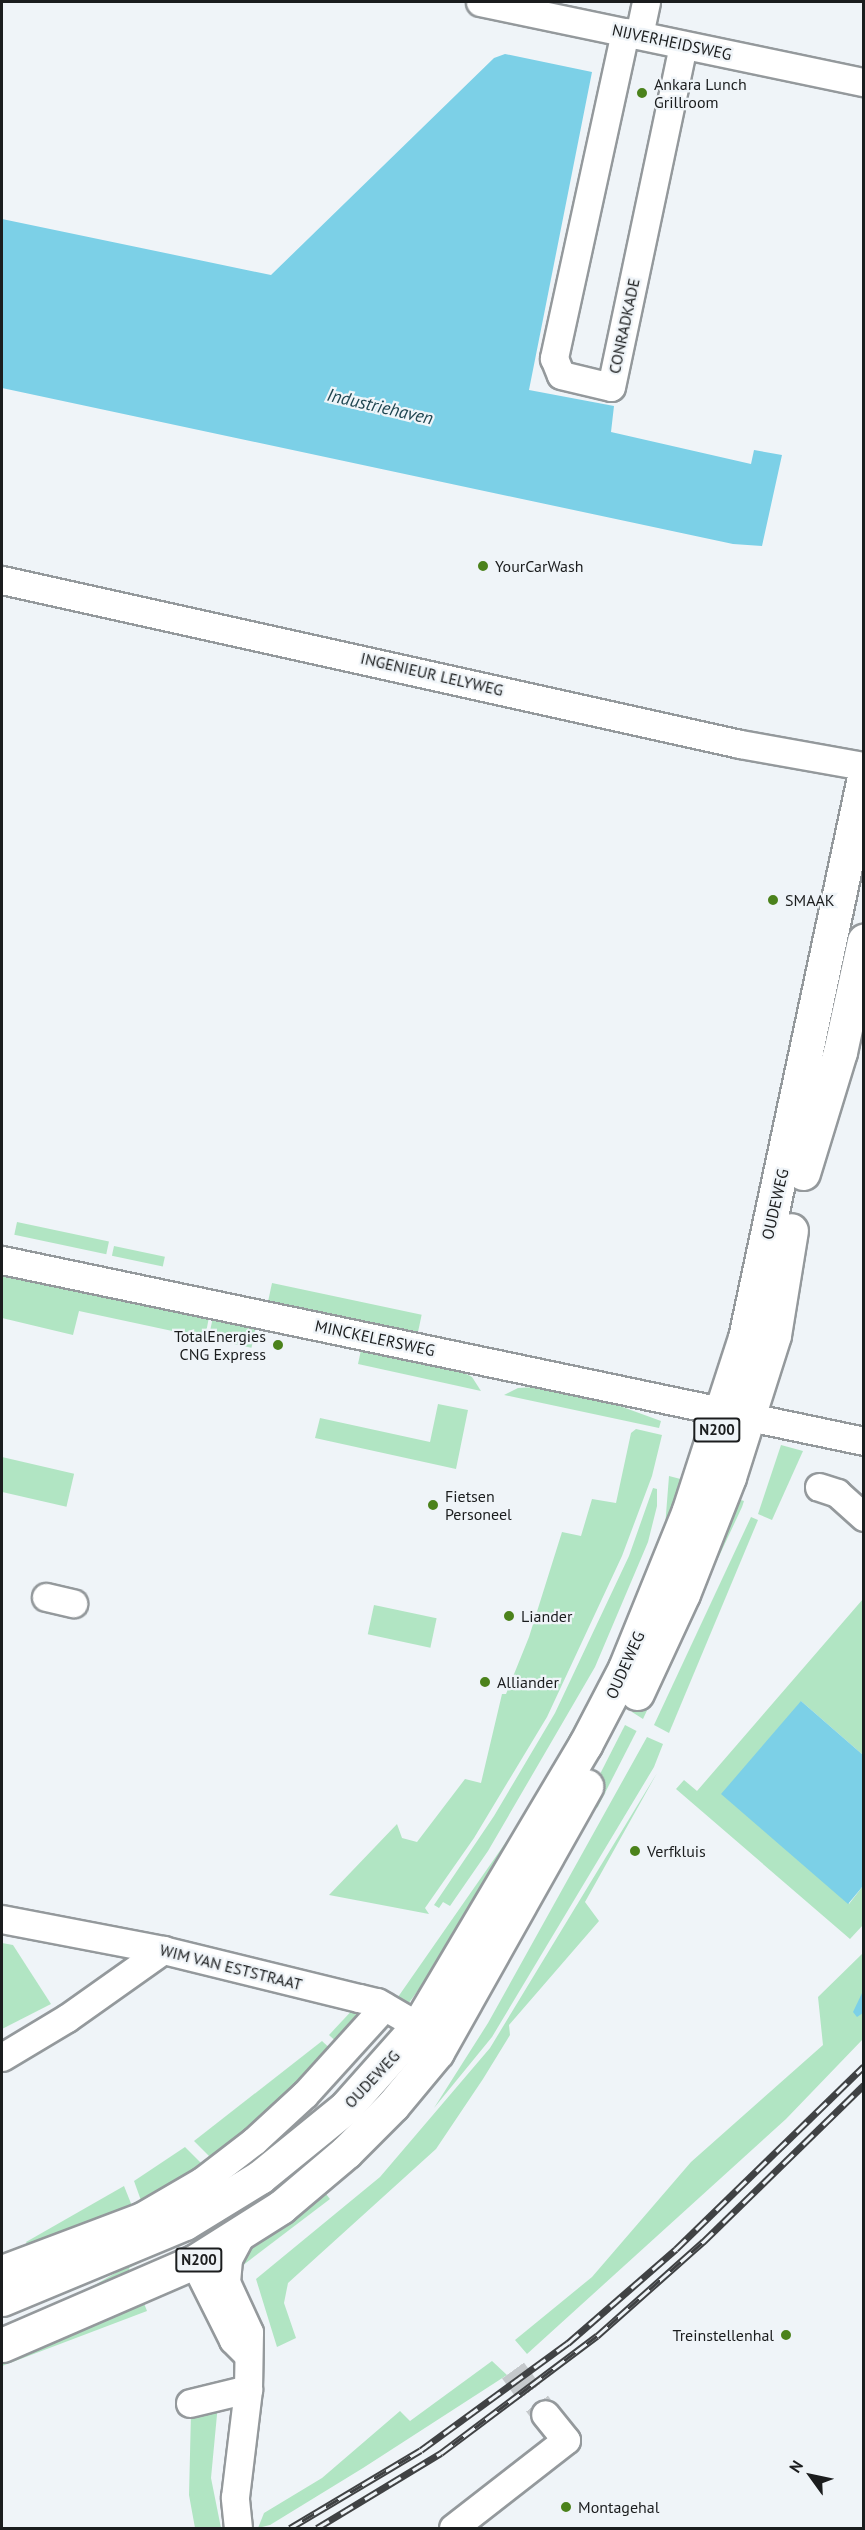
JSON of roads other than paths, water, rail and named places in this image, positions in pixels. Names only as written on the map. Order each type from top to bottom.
[{"type":"main road","name":"OUDEWEG","points":[[2,2345],[194,2262],[241,2235],[314,2181],[393,2105],[455,2023],[637,1693],[696,1563],[736,1414],[745,1338],[782,1178],[864,777]]},
{"type":"main road","name":"OUDEWEG","points":[[2,2299],[164,2234],[260,2177],[353,2100],[418,2026],[610,1699],[689,1510],[774,1335],[802,1178],[840,1052],[864,941]]},
{"type":"main road","points":[[194,2262],[192,2241],[251,2201],[260,2177]]},
{"type":"street","name":"NIJVERHEIDSWEG","points":[[480,2],[864,82]]},
{"type":"street","points":[[632,34],[646,2]]},
{"type":"street","name":"CONRADKADE","points":[[632,34],[554,358],[561,375],[611,387],[683,45]]},
{"type":"street","name":"INGENIEUR LELYWEG","points":[[2,580],[740,744],[864,766]]},
{"type":"street","name":"MINCKELERSWEG","points":[[2,1260],[864,1441]]},
{"type":"street","points":[[819,1487],[837,1494],[864,1517]]},
{"type":"street","points":[[45,1597],[73,1603]]},
{"type":"street","name":"WIM VAN ESTSTRAAT","points":[[2,1920],[164,1950],[384,2007],[418,2026]]},
{"type":"street","points":[[2,2057],[67,2018],[164,1950]]},
{"type":"street","points":[[2,2270],[142,2216],[202,2181],[254,2142],[305,2094],[384,2007]]},
{"type":"street","points":[[418,2026],[436,2028],[455,2023]]},
{"type":"street","points":[[238,2529],[235,2497],[248,2389],[246,2353],[249,2332],[226,2282],[228,2259],[241,2235]]},
{"type":"street","points":[[194,2262],[233,2340],[246,2353]]},
{"type":"street","points":[[190,2403],[248,2389]]},
{"type":"street","points":[[453,2529],[566,2440],[545,2414]]},
{"type":"water","name":"Industriehaven","points":[[505,54],[592,72],[529,390],[614,406],[611,432],[751,464],[754,450],[782,455],[762,546],[733,544],[2,388],[2,219],[271,275],[494,58]]},
{"type":"water","points":[[801,1701],[863,1755],[863,1886],[848,1904],[721,1794]]},
{"type":"water","points":[[863,1991],[863,2013],[857,2017],[853,2012]]},
{"type":"tunnel","points":[[513,2370],[545,2414]]},
{"type":"railway","points":[[290,2528],[421,2450],[568,2343],[676,2249],[864,2066]]},
{"type":"railway","points":[[317,2528],[441,2453],[597,2336],[703,2242],[864,2085]]},
{"type":"place","name":"Ankara Lunch Grillroom","points":[[642,93]]},
{"type":"place","name":"YourCarWash","points":[[483,566]]},
{"type":"place","name":"SMAAK","points":[[773,900]]},
{"type":"place","name":"TotalEnergies CNG Express","points":[[278,1345]]},
{"type":"place","name":"Fietsen Personeel","points":[[433,1505]]},
{"type":"place","name":"Liander","points":[[509,1616]]},
{"type":"place","name":"Alliander","points":[[485,1682]]},
{"type":"place","name":"Verfkluis","points":[[635,1851]]},
{"type":"place","name":"Treinstellenhal","points":[[786,2335]]},
{"type":"place","name":"Montagehal","points":[[566,2507]]}]
